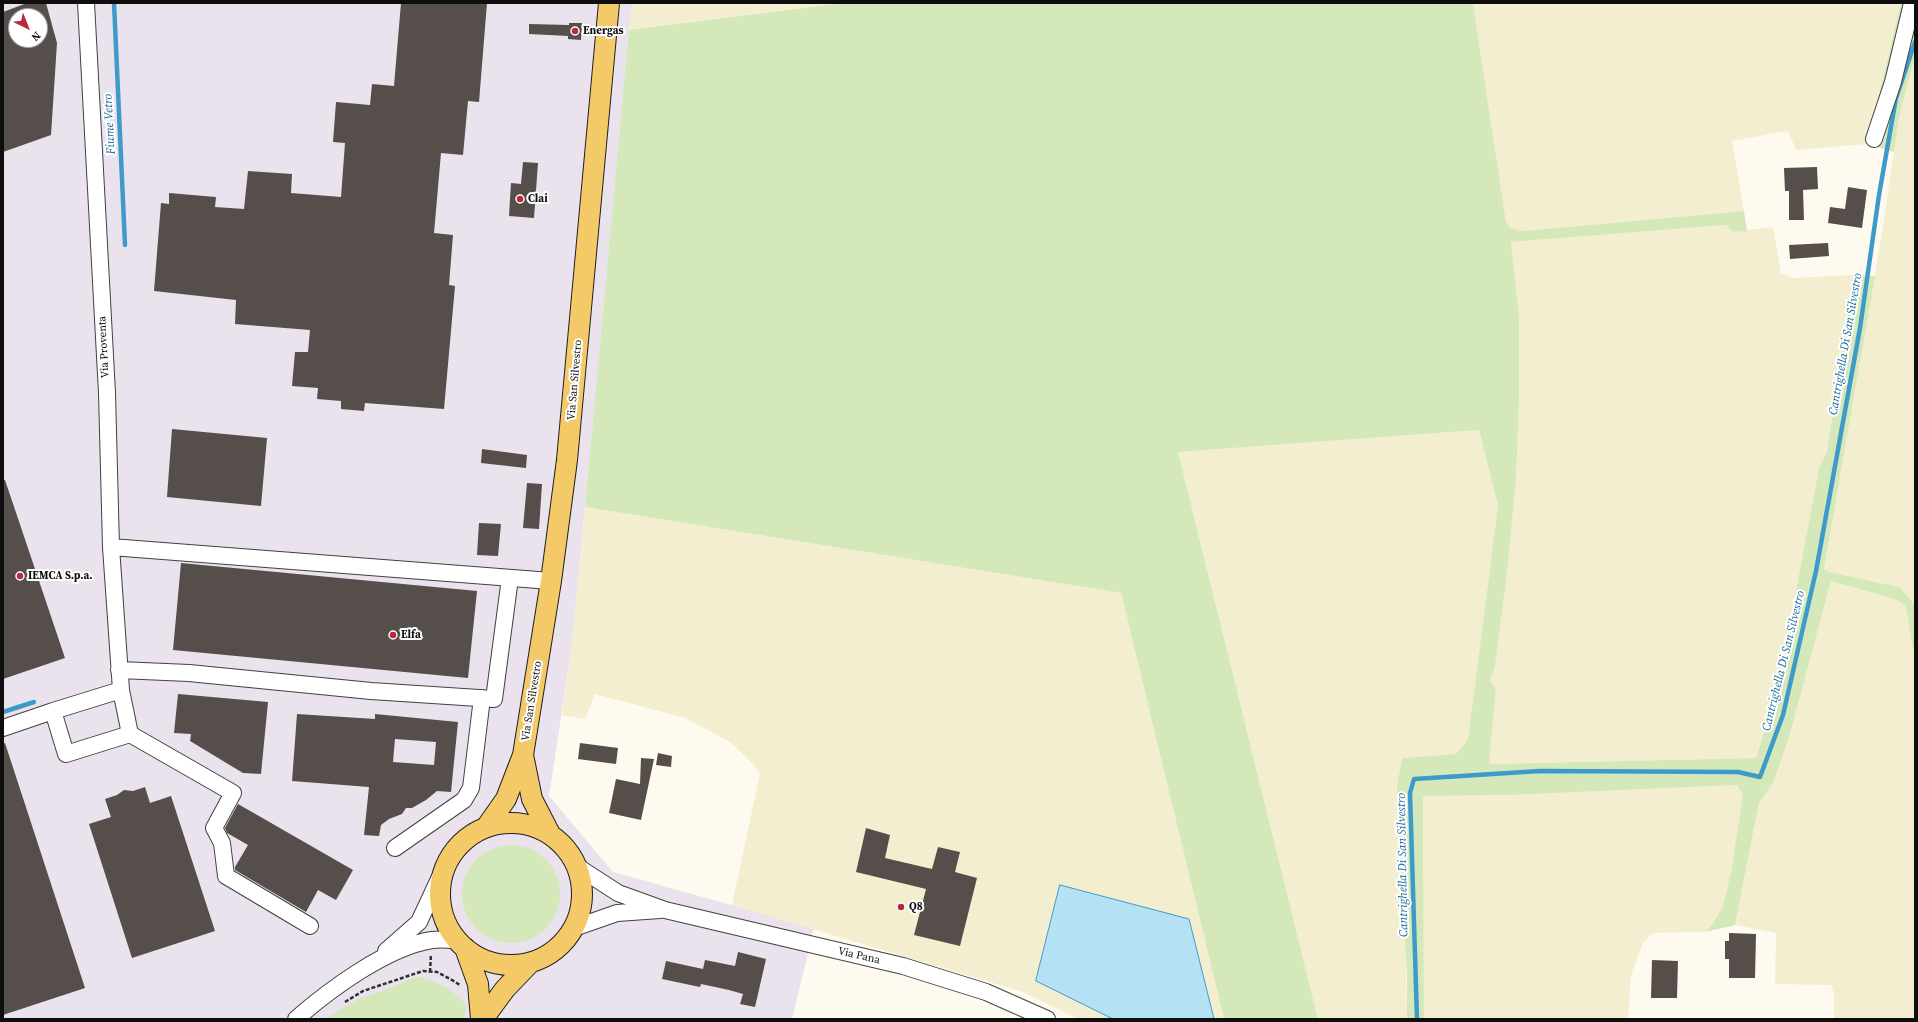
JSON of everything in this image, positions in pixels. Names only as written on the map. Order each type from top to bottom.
[{"type":"main road","name":"Via San Silvestro","points":[[487,826],[506,799],[523,755],[551,581],[568,460],[609,3]]},
{"type":"main road","name":"Via San Silvestro","points":[[523,755],[532,799],[549,832]]},
{"type":"main road","points":[[460,944],[484,960],[507,965],[530,963],[548,955],[563,943],[574,928],[582,908],[583,888],[578,867],[566,847],[549,832],[529,824],[508,822],[487,826],[470,835],[455,849],[445,866],[440,885],[440,904],[446,923],[460,944],[478,984],[481,1013]]},
{"type":"main road","points":[[481,1013],[530,963]]},
{"type":"street","name":"Via Proventa","points":[[86,3],[107,393],[111,547],[121,690],[130,734]]},
{"type":"street","points":[[1874,139],[1893,82],[1912,3]]},
{"type":"street","points":[[111,547],[551,581]]},
{"type":"street","points":[[119,670],[189,673],[371,691],[494,699],[510,578]]},
{"type":"street","points":[[3,728],[121,690]]},
{"type":"street","points":[[395,848],[464,800],[470,788],[482,698]]},
{"type":"street","points":[[53,711],[66,754],[130,734],[233,792],[214,828],[222,843],[226,876],[310,926]]},
{"type":"street","points":[[367,968],[419,922],[445,866]]},
{"type":"street","name":"Via Pana","points":[[578,867],[618,893],[665,910],[903,966],[986,992],[1047,1019]]},
{"type":"street","name":"Via Pana","points":[[574,928],[617,913],[665,910]]},
{"type":"street","points":[[296,1019],[326,993],[405,947],[432,940],[460,944]]},
{"type":"path","points":[[339,1005],[363,991],[423,971],[437,972],[452,980],[481,1013]]},
{"type":"shaded area","points":[[3,3],[632,3],[572,646],[549,796],[613,872],[814,928],[792,1019],[3,1019]]},
{"type":"shaded area","points":[[632,3],[843,3],[629,30]]},
{"type":"shaded area","points":[[1473,3],[1901,3],[1867,144],[1796,150],[1788,131],[1732,141],[1744,211],[1522,231],[1510,228],[1506,222]]},
{"type":"shaded area","points":[[1915,56],[1915,607],[1914,603],[1899,587],[1829,572],[1824,569],[1880,245],[1899,118]]},
{"type":"shaded area","points":[[1726,225],[1732,232],[1773,227],[1781,273],[1794,278],[1853,275],[1827,451],[1819,468],[1778,687],[1756,758],[1489,764],[1496,689],[1490,680],[1495,667],[1508,565],[1516,478],[1519,402],[1519,317],[1511,242]]},
{"type":"shaded area","points":[[1479,430],[1498,505],[1468,739],[1456,754],[1403,758],[1407,1019],[1318,1019],[1178,452]]},
{"type":"shaded area","points":[[585,507],[1121,593],[1224,1019],[1078,1019],[1023,992],[732,905],[760,773],[751,762],[730,742],[685,718],[595,694],[585,719],[562,715],[572,646]]},
{"type":"shaded area","points":[[1831,581],[1896,599],[1905,605],[1907,612],[1911,641],[1915,655],[1915,1019],[1834,1019],[1834,994],[1831,985],[1775,984],[1776,933],[1735,925],[1759,803],[1773,783],[1789,738]]},
{"type":"shaded area","points":[[1737,785],[1743,795],[1743,806],[1723,906],[1712,925],[1705,932],[1653,933],[1643,943],[1631,975],[1628,1019],[1424,1019],[1423,796],[1512,795]]},
{"type":"green space","points":[[843,3],[1473,3],[1506,222],[1510,228],[1522,231],[1744,211],[1747,231],[1732,232],[1726,225],[1511,242],[1519,317],[1519,402],[1516,478],[1508,565],[1495,667],[1490,680],[1496,689],[1489,764],[1756,758],[1778,687],[1819,468],[1827,451],[1853,275],[1875,276],[1824,569],[1829,572],[1899,587],[1914,603],[1915,607],[1915,655],[1905,605],[1895,599],[1831,581],[1789,738],[1773,783],[1759,803],[1735,925],[1705,932],[1712,925],[1723,906],[1731,872],[1743,796],[1737,785],[1512,795],[1423,796],[1424,1019],[1407,1019],[1407,975],[1397,786],[1402,758],[1456,754],[1468,739],[1498,505],[1479,430],[1178,452],[1318,1019],[1224,1019],[1121,593],[585,507],[629,30]]},
{"type":"green space","points":[[1901,3],[1915,3],[1915,56],[1899,118],[1894,152],[1867,144]]},
{"type":"green space","points":[[511,845],[530,849],[546,859],[556,875],[560,894],[556,913],[546,929],[530,939],[511,943],[492,939],[476,929],[466,913],[462,894],[466,875],[476,859],[492,849]]},
{"type":"green space","points":[[416,977],[431,980],[444,986],[462,1000],[467,1006],[464,1019],[325,1019],[360,998]]},
{"type":"water","points":[[1060,885],[1189,919],[1214,1019],[1113,1019],[1036,981]]},
{"type":"building","points":[[27,3],[46,3],[47,8],[14,8]]},
{"type":"building","points":[[401,3],[487,3],[479,102],[468,101],[463,155],[441,153],[434,233],[453,235],[449,285],[455,286],[444,409],[365,403],[364,411],[341,409],[341,401],[317,399],[318,388],[292,386],[295,352],[308,352],[310,330],[235,324],[236,300],[154,291],[161,203],[169,204],[169,193],[216,197],[215,207],[244,209],[248,171],[292,174],[291,193],[341,197],[345,143],[333,142],[336,102],[370,105],[372,84],[394,86]]},
{"type":"building","points":[[8,10],[8,48],[48,48],[48,10],[57,43],[51,135],[3,152],[3,12]]},
{"type":"building","points":[[569,23],[582,23],[581,40],[568,39],[568,36],[529,34],[529,24],[569,25]]},
{"type":"building","points":[[523,162],[538,163],[534,218],[509,216],[511,183],[521,184]]},
{"type":"building","points":[[1817,167],[1818,189],[1803,190],[1804,220],[1789,220],[1789,191],[1785,191],[1784,168]]},
{"type":"building","points":[[1848,187],[1867,190],[1862,228],[1828,223],[1830,207],[1845,209]]},
{"type":"building","points":[[1828,243],[1829,256],[1790,259],[1789,245]]},
{"type":"building","points":[[172,429],[267,438],[261,506],[167,497]]},
{"type":"building","points":[[482,449],[527,455],[526,468],[481,463]]},
{"type":"building","name":"IEMCA S.p.a.","points":[[3,480],[5,480],[65,658],[3,679]]},
{"type":"building","points":[[527,483],[542,484],[539,529],[523,528]]},
{"type":"building","points":[[479,523],[501,524],[498,556],[477,555]]},
{"type":"building","points":[[181,563],[477,591],[468,678],[173,650]]},
{"type":"building","points":[[178,694],[268,702],[261,774],[243,773],[190,741],[191,734],[174,733]]},
{"type":"building","points":[[297,714],[375,719],[375,714],[458,722],[451,792],[437,791],[426,800],[412,808],[406,808],[402,814],[389,819],[381,825],[379,836],[364,835],[369,787],[292,781]],"holes":[[[395,739],[436,742],[434,765],[393,762]]]},
{"type":"building","points":[[5,743],[85,988],[3,1015],[3,744]]},
{"type":"building","points":[[580,743],[618,748],[616,764],[578,759]]},
{"type":"building","points":[[658,753],[672,756],[671,767],[656,765]]},
{"type":"building","points":[[641,758],[654,759],[641,820],[609,813],[616,779],[640,784]]},
{"type":"building","points":[[145,787],[150,803],[171,796],[215,931],[132,958],[89,824],[111,817],[105,799],[117,795],[124,790],[133,791]]},
{"type":"building","points":[[238,804],[353,870],[336,900],[318,890],[306,912],[235,870],[235,867],[248,845],[227,833],[225,828]]},
{"type":"building","points":[[866,828],[890,835],[885,858],[932,869],[938,847],[960,852],[955,872],[977,878],[960,946],[914,935],[926,889],[856,872]]},
{"type":"building","points":[[1729,933],[1756,934],[1755,978],[1729,978],[1729,959],[1725,959],[1725,941],[1729,941]]},
{"type":"building","points":[[738,952],[766,959],[755,1007],[740,1004],[743,994],[701,984],[700,987],[662,979],[666,961],[703,969],[705,960],[735,966]]},
{"type":"building","points":[[1652,960],[1678,961],[1677,998],[1651,998]]},
{"type":"waterway","name":"Fiume Vetro","points":[[114,3],[125,245]]},
{"type":"waterway","name":"Cantrighella Di San Silvestro","points":[[1417,1019],[1410,793],[1414,779],[1540,771],[1738,772],[1760,777],[1783,715],[1816,571],[1860,328],[1879,195],[1896,98],[1915,42]]},
{"type":"waterway","name":"Fiume Vetro","points":[[3,712],[34,702]]},
{"type":"place","name":"Energas","points":[[575,31]]},
{"type":"place","name":"Clai","points":[[520,199]]},
{"type":"place","name":"IEMCA S.p.a.","points":[[20,576]]},
{"type":"place","name":"Elfa","points":[[393,635]]},
{"type":"place","name":"Q8","points":[[901,907]]}]
